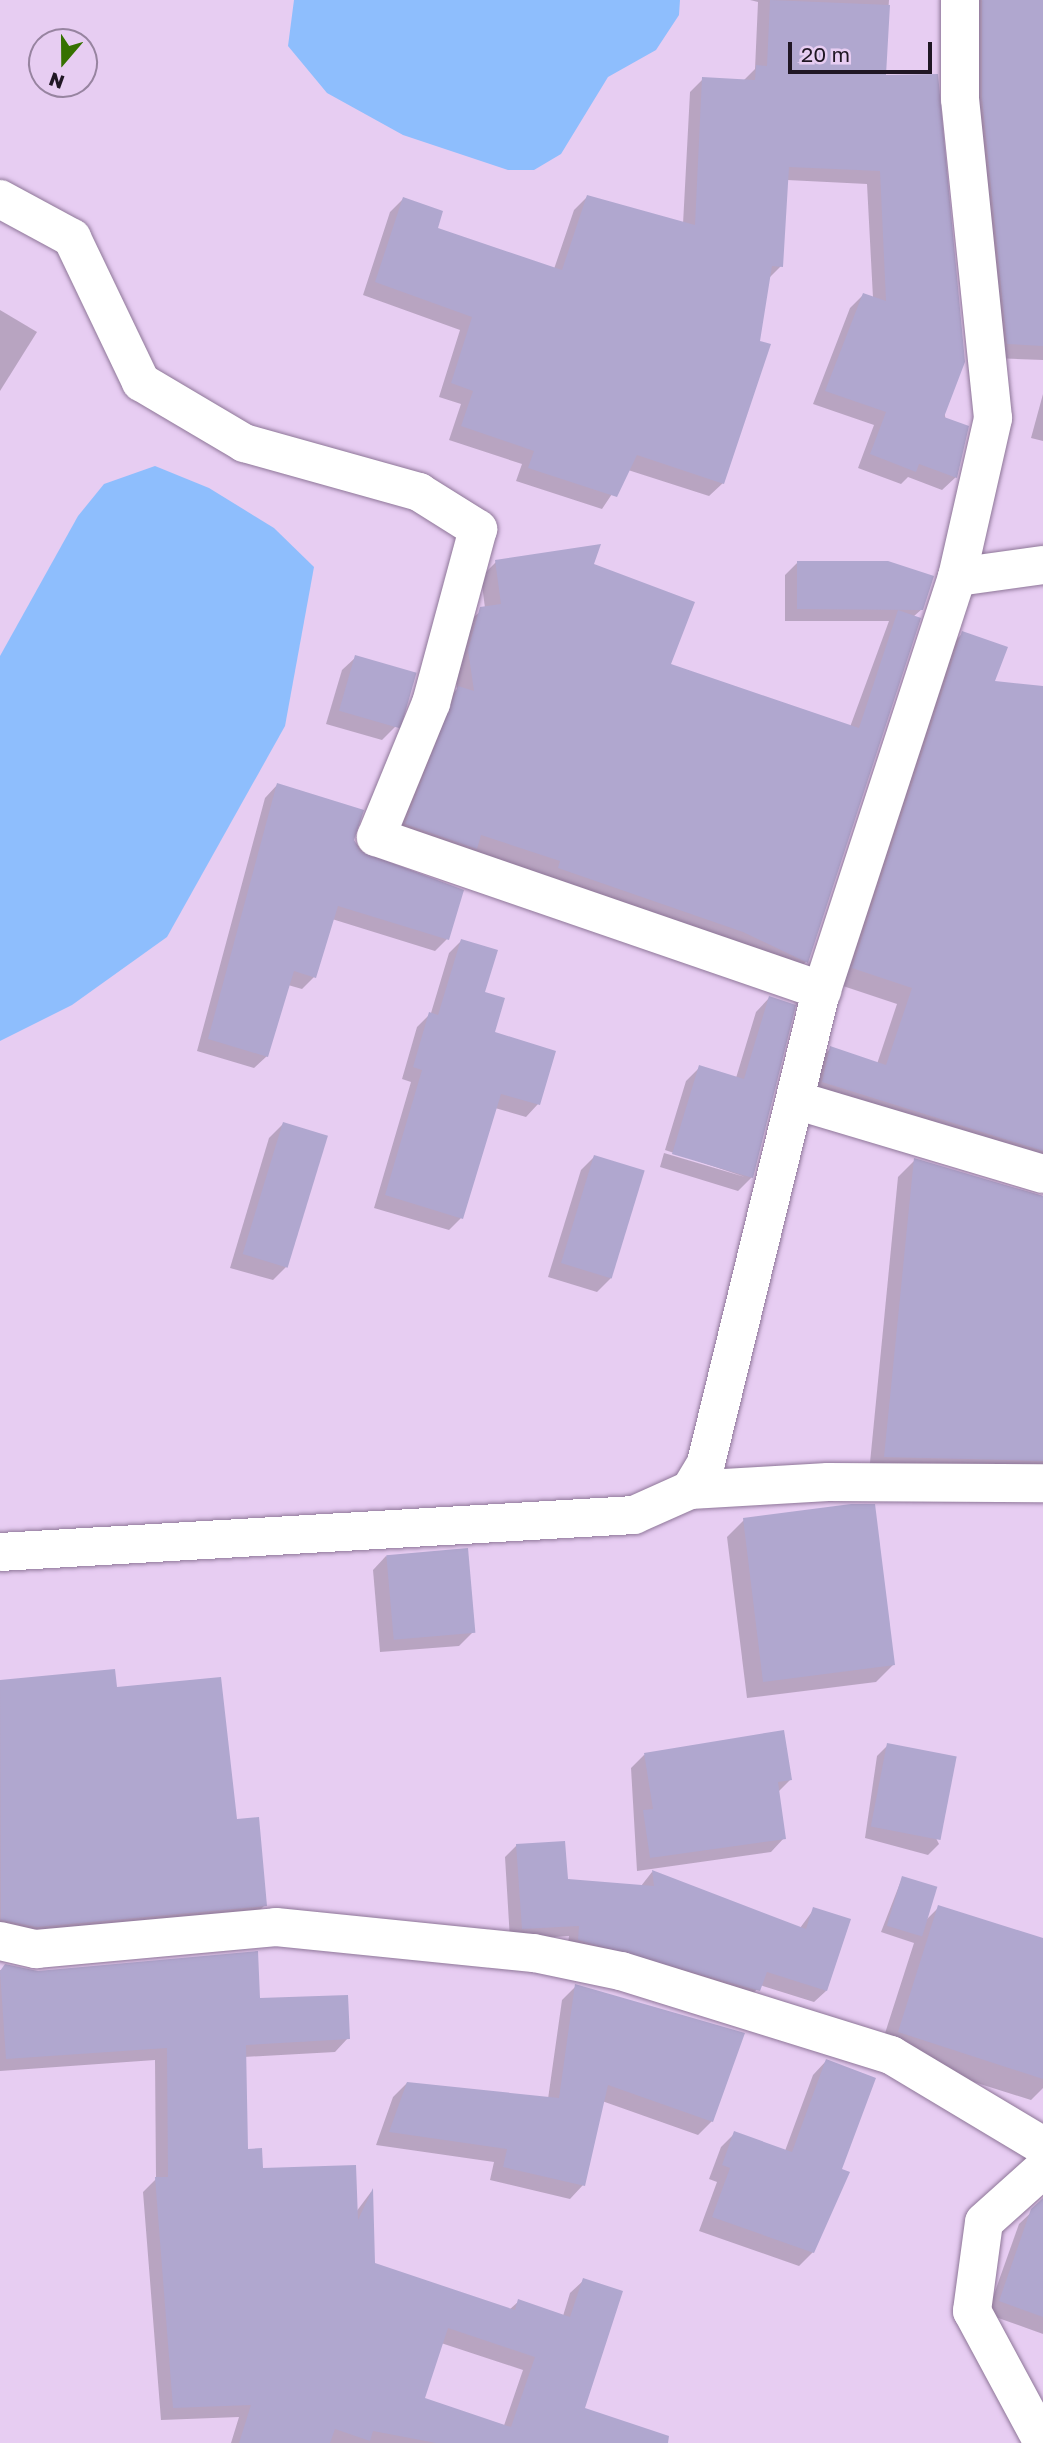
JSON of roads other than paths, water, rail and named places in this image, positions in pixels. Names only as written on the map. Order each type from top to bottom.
[{"type":"street","points":[[690,1490],[706,1463],[822,991],[957,577],[993,418],[960,99],[960,0]]},
{"type":"street","points":[[0,199],[72,238],[141,383],[244,443],[419,492],[478,529],[431,703],[376,837],[822,991]]},
{"type":"street","points":[[957,577],[1043,565]]},
{"type":"street","points":[[795,1100],[1043,1174]]},
{"type":"street","points":[[0,1552],[634,1515],[690,1490],[828,1482],[1043,1483]]},
{"type":"street","points":[[0,1941],[36,1949],[276,1927],[534,1953],[621,1971],[891,2055],[1043,2146]]},
{"type":"street","points":[[1043,2169],[984,2222],[972,2311],[1043,2443]]},
{"type":"water","points":[[294,0],[680,0],[679,15],[656,50],[608,77],[561,154],[534,170],[508,170],[403,135],[327,93],[288,46]]},
{"type":"water","points":[[155,466],[209,488],[274,528],[314,567],[285,726],[167,937],[72,1005],[0,1041],[0,656],[78,516],[104,484]]}]
